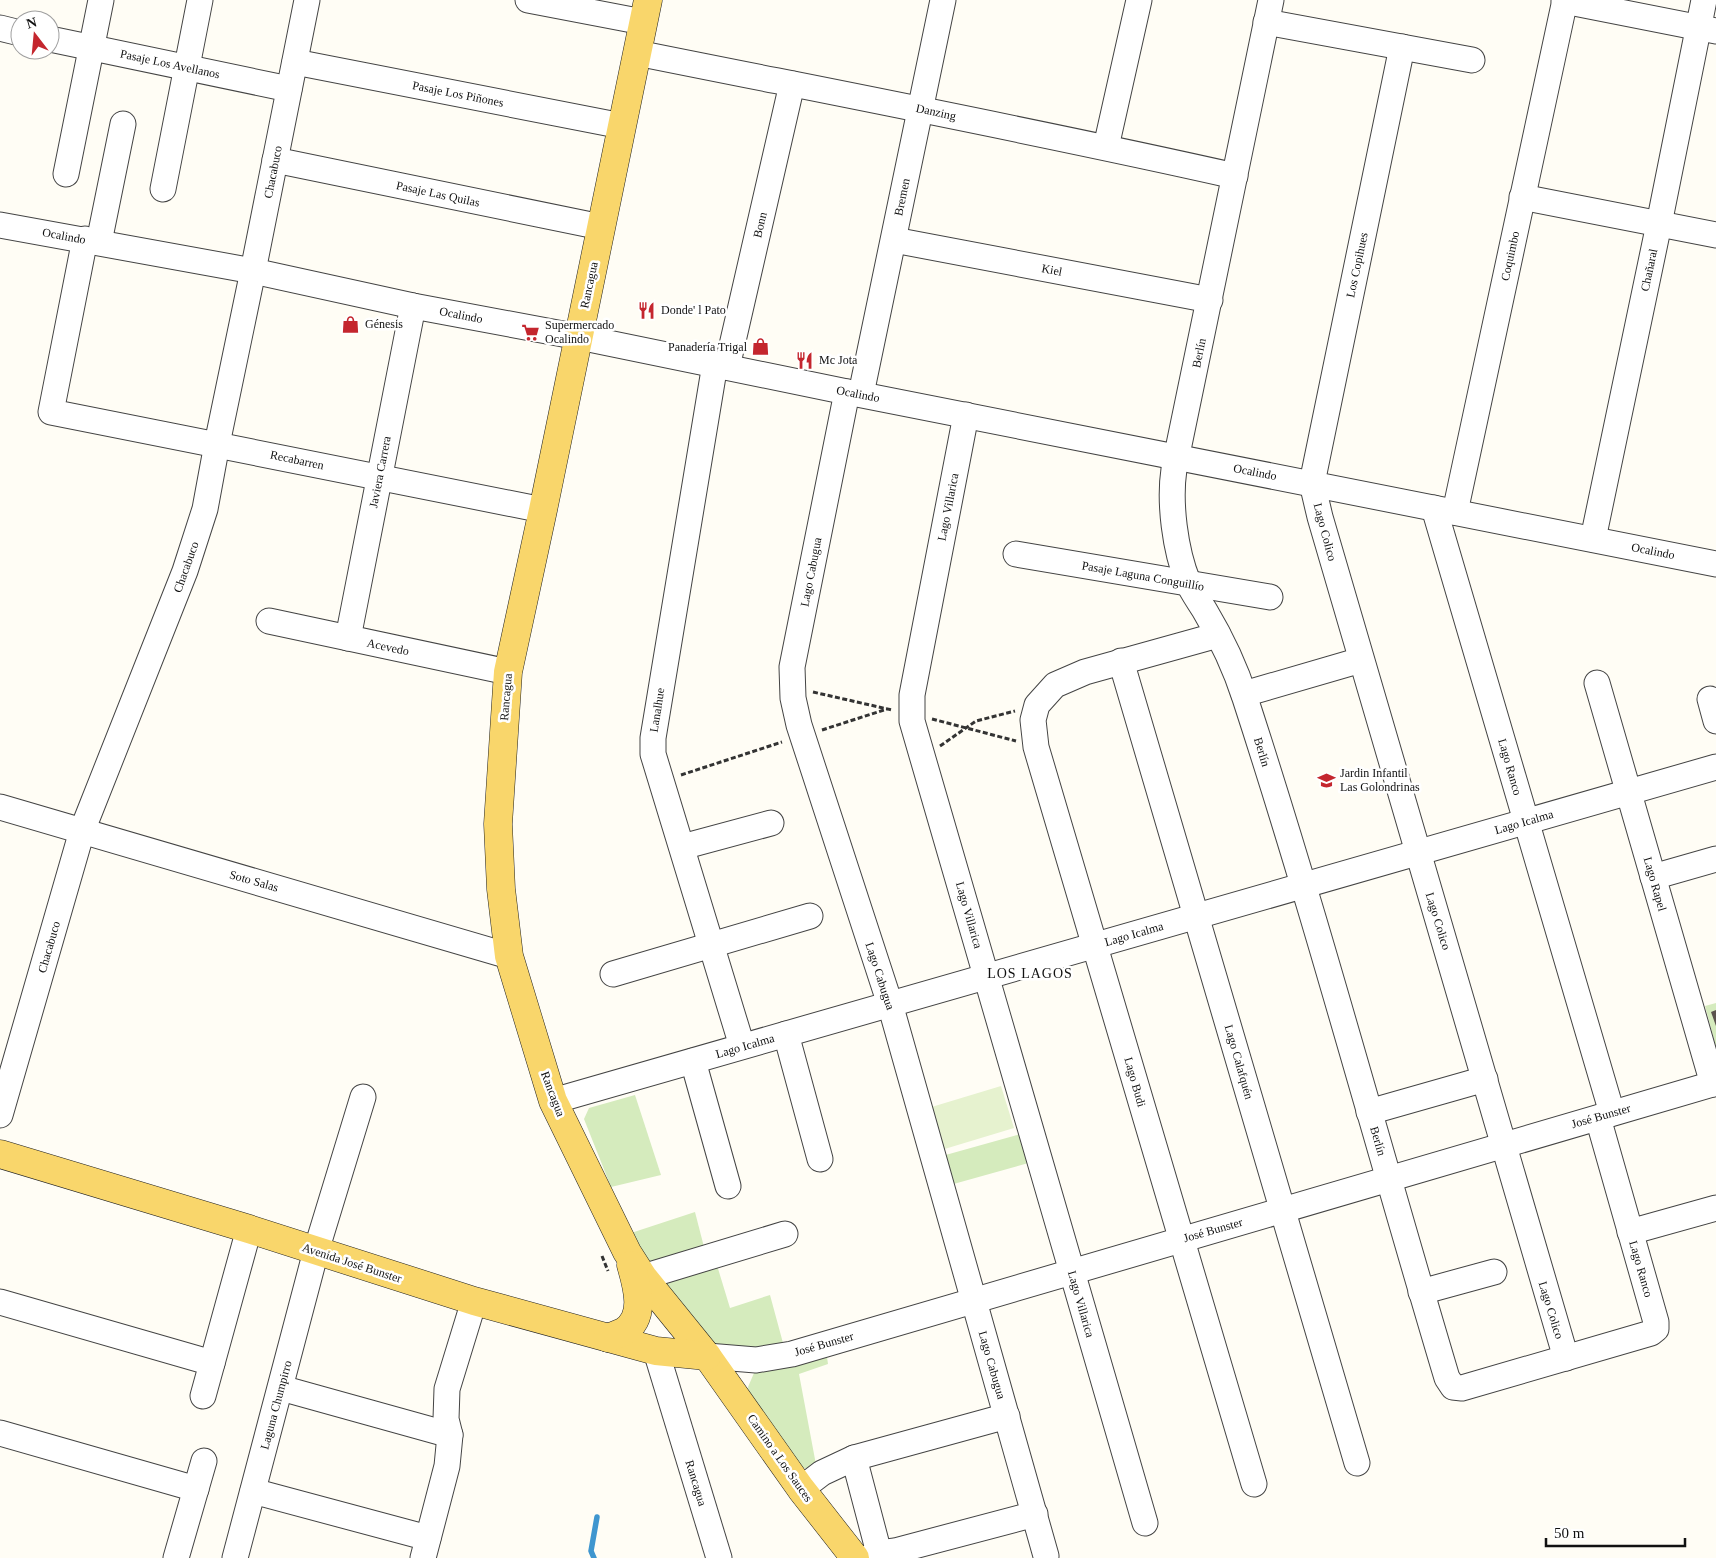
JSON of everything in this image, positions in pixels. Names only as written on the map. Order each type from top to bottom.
[{"type":"main road","name":"Rancagua","points":[[646,11],[508,672],[498,824],[501,889],[509,956],[553,1101],[627,1252],[643,1277],[707,1356]]},
{"type":"main road","name":"Avenida José Bunster","points":[[0,1154],[248,1229],[474,1302],[656,1351],[707,1356]]},
{"type":"main road","points":[[608,1338],[624,1331],[636,1316],[639,1304],[638,1289],[627,1252]]},
{"type":"main road","name":"Camino a Los Sauces","points":[[707,1356],[801,1489],[874,1555]]},
{"type":"street","points":[[66,174],[102,0]]},
{"type":"street","points":[[163,189],[200,0]]},
{"type":"street","name":"Chacabuco","points":[[0,1115],[82,831],[185,571],[205,509],[216,444],[253,271],[307,0]]},
{"type":"street","points":[[528,0],[646,11]]},
{"type":"street","name":"Bremen","points":[[854,393],[894,240],[944,0]]},
{"type":"street","points":[[1106,147],[1136,0]]},
{"type":"street","points":[[1564,0],[1707,29]]},
{"type":"street","name":"Coquimbo","points":[[1444,510],[1522,197],[1564,0]]},
{"type":"street","name":"Chañaral","points":[[1593,539],[1659,224],[1707,29],[1704,0]]},
{"type":"street","points":[[1268,11],[1402,47],[1472,60]]},
{"type":"street","name":"Berlín","points":[[1268,11],[1172,482],[1172,510],[1182,562],[1188,584],[1218,635],[1244,694],[1304,885],[1447,1378],[1453,1387],[1462,1388],[1566,1358]]},
{"type":"street","name":"Pasaje Los Avellanos","points":[[60,41],[290,89]]},
{"type":"street","name":"Los Copihues","points":[[1312,483],[1402,47]]},
{"type":"street","name":"Danzing","points":[[637,53],[1106,147],[1235,176]]},
{"type":"street","name":"Pasaje Los Piñones","points":[[295,62],[622,126]]},
{"type":"street","name":"Bonn","points":[[721,365],[792,84]]},
{"type":"street","points":[[92,241],[123,124]]},
{"type":"street","name":"Pasaje Las Quilas","points":[[275,160],[601,228]]},
{"type":"street","points":[[1522,197],[1716,235]]},
{"type":"street","name":"Ocalindo","points":[[0,225],[253,271],[413,306],[721,365],[1716,564]]},
{"type":"street","name":"Kiel","points":[[894,240],[1210,300]]},
{"type":"street","name":"Recabarren","points":[[92,241],[51,412],[543,510]]},
{"type":"street","name":"Javiera Carrera","points":[[348,638],[413,306]]},
{"type":"street","name":"Lanalhue","points":[[721,365],[653,738],[653,754],[742,1046]]},
{"type":"street","name":"Lago Cabugua","points":[[854,393],[792,667],[793,698],[802,736],[890,1004],[1046,1556]]},
{"type":"street","name":"Lago Villarica","points":[[966,415],[912,694],[912,721],[1145,1523]]},
{"type":"street","name":"Lago Colico","points":[[1312,483],[1361,660],[1566,1358]]},
{"type":"street","name":"Lago Ranco","points":[[1444,510],[1605,1115],[1630,1232],[1656,1322],[1656,1329],[1651,1333],[1566,1358]]},
{"type":"street","name":"Pasaje Laguna Conguillío","points":[[1016,554],[1270,597]]},
{"type":"street","name":"Acevedo","points":[[269,621],[508,672]]},
{"type":"street","points":[[1037,705],[1054,685],[1085,672],[1218,635]]},
{"type":"street","points":[[1244,694],[1361,660]]},
{"type":"street","name":"Lago Calafquén","points":[[1121,661],[1357,1463]]},
{"type":"street","name":"Lago Rapel","points":[[1597,683],[1714,1083]]},
{"type":"street","name":"Lago Budi","points":[[1037,705],[1033,720],[1036,747],[1254,1484]]},
{"type":"street","name":"Lago Icalma","points":[[553,1101],[1716,767]]},
{"type":"street","name":"Soto Salas","points":[[0,807],[509,956]]},
{"type":"street","points":[[682,847],[771,823]]},
{"type":"street","points":[[1653,877],[1716,860]]},
{"type":"street","points":[[613,974],[810,916]]},
{"type":"street","points":[[786,1034],[820,1159]]},
{"type":"street","points":[[693,1060],[728,1186]]},
{"type":"street","points":[[1369,1112],[1485,1079]]},
{"type":"street","name":"José Bunster","points":[[707,1356],[756,1360],[774,1358],[1714,1083]]},
{"type":"street","name":"Laguna Chumpirro","points":[[235,1558],[316,1252],[363,1097]]},
{"type":"street","points":[[1630,1232],[1716,1208]]},
{"type":"street","points":[[204,1396],[248,1229]]},
{"type":"street","points":[[643,1277],[785,1234]]},
{"type":"street","points":[[1421,1292],[1494,1272]]},
{"type":"street","points":[[0,1302],[212,1363]]},
{"type":"street","points":[[253,1491],[425,1548],[447,1466],[450,1435],[446,1419],[447,1389],[474,1302]]},
{"type":"street","name":"Rancagua","points":[[656,1351],[719,1558]]},
{"type":"street","points":[[281,1388],[450,1435]]},
{"type":"street","points":[[801,1489],[822,1473],[854,1458],[1007,1416]]},
{"type":"street","points":[[0,1433],[196,1489]]},
{"type":"street","points":[[854,1458],[874,1555],[1035,1514]]},
{"type":"street","points":[[176,1558],[204,1461]]},
{"type":"path","points":[[662,781],[888,709],[792,688]]},
{"type":"path","points":[[923,758],[976,721],[1037,705]]},
{"type":"path","points":[[911,714],[1036,747]]},
{"type":"green space","points":[[1716,1003],[1716,1047],[1705,1006]]},
{"type":"green space","points":[[1001,1086],[1014,1128],[938,1151],[925,1109]]},
{"type":"green space","points":[[635,1095],[661,1175],[611,1187],[584,1119],[589,1108]]},
{"type":"green space","points":[[1024,1133],[1032,1162],[950,1185],[942,1156]]},
{"type":"green space","points":[[695,1212],[705,1251],[652,1266],[631,1233]]},
{"type":"green space","points":[[716,1262],[730,1308],[770,1295],[783,1343],[733,1350],[704,1341],[660,1284]]},
{"type":"green space","points":[[827,1357],[828,1364],[799,1374],[817,1470],[796,1467],[751,1407],[748,1387],[754,1373]]},
{"type":"building","points":[[1716,1010],[1716,1026],[1711,1012]]},
{"type":"waterway","points":[[594,1558],[591,1551],[597,1517]]},
{"type":"place","name":"Donde' l Pato","points":[[647,310]]},
{"type":"place","name":"Génesis","points":[[351,324]]},
{"type":"place","name":"Supermercado Ocalindo","points":[[531,332]]},
{"type":"place","name":"Panadería Trigal","points":[[761,347]]},
{"type":"place","name":"Mc Jota","points":[[805,360]]},
{"type":"place","name":"Jardin Infantil Las Golondrinas","points":[[1326,780]]},
{"type":"district","name":"LOS LAGOS","points":[[1030,973]]}]
